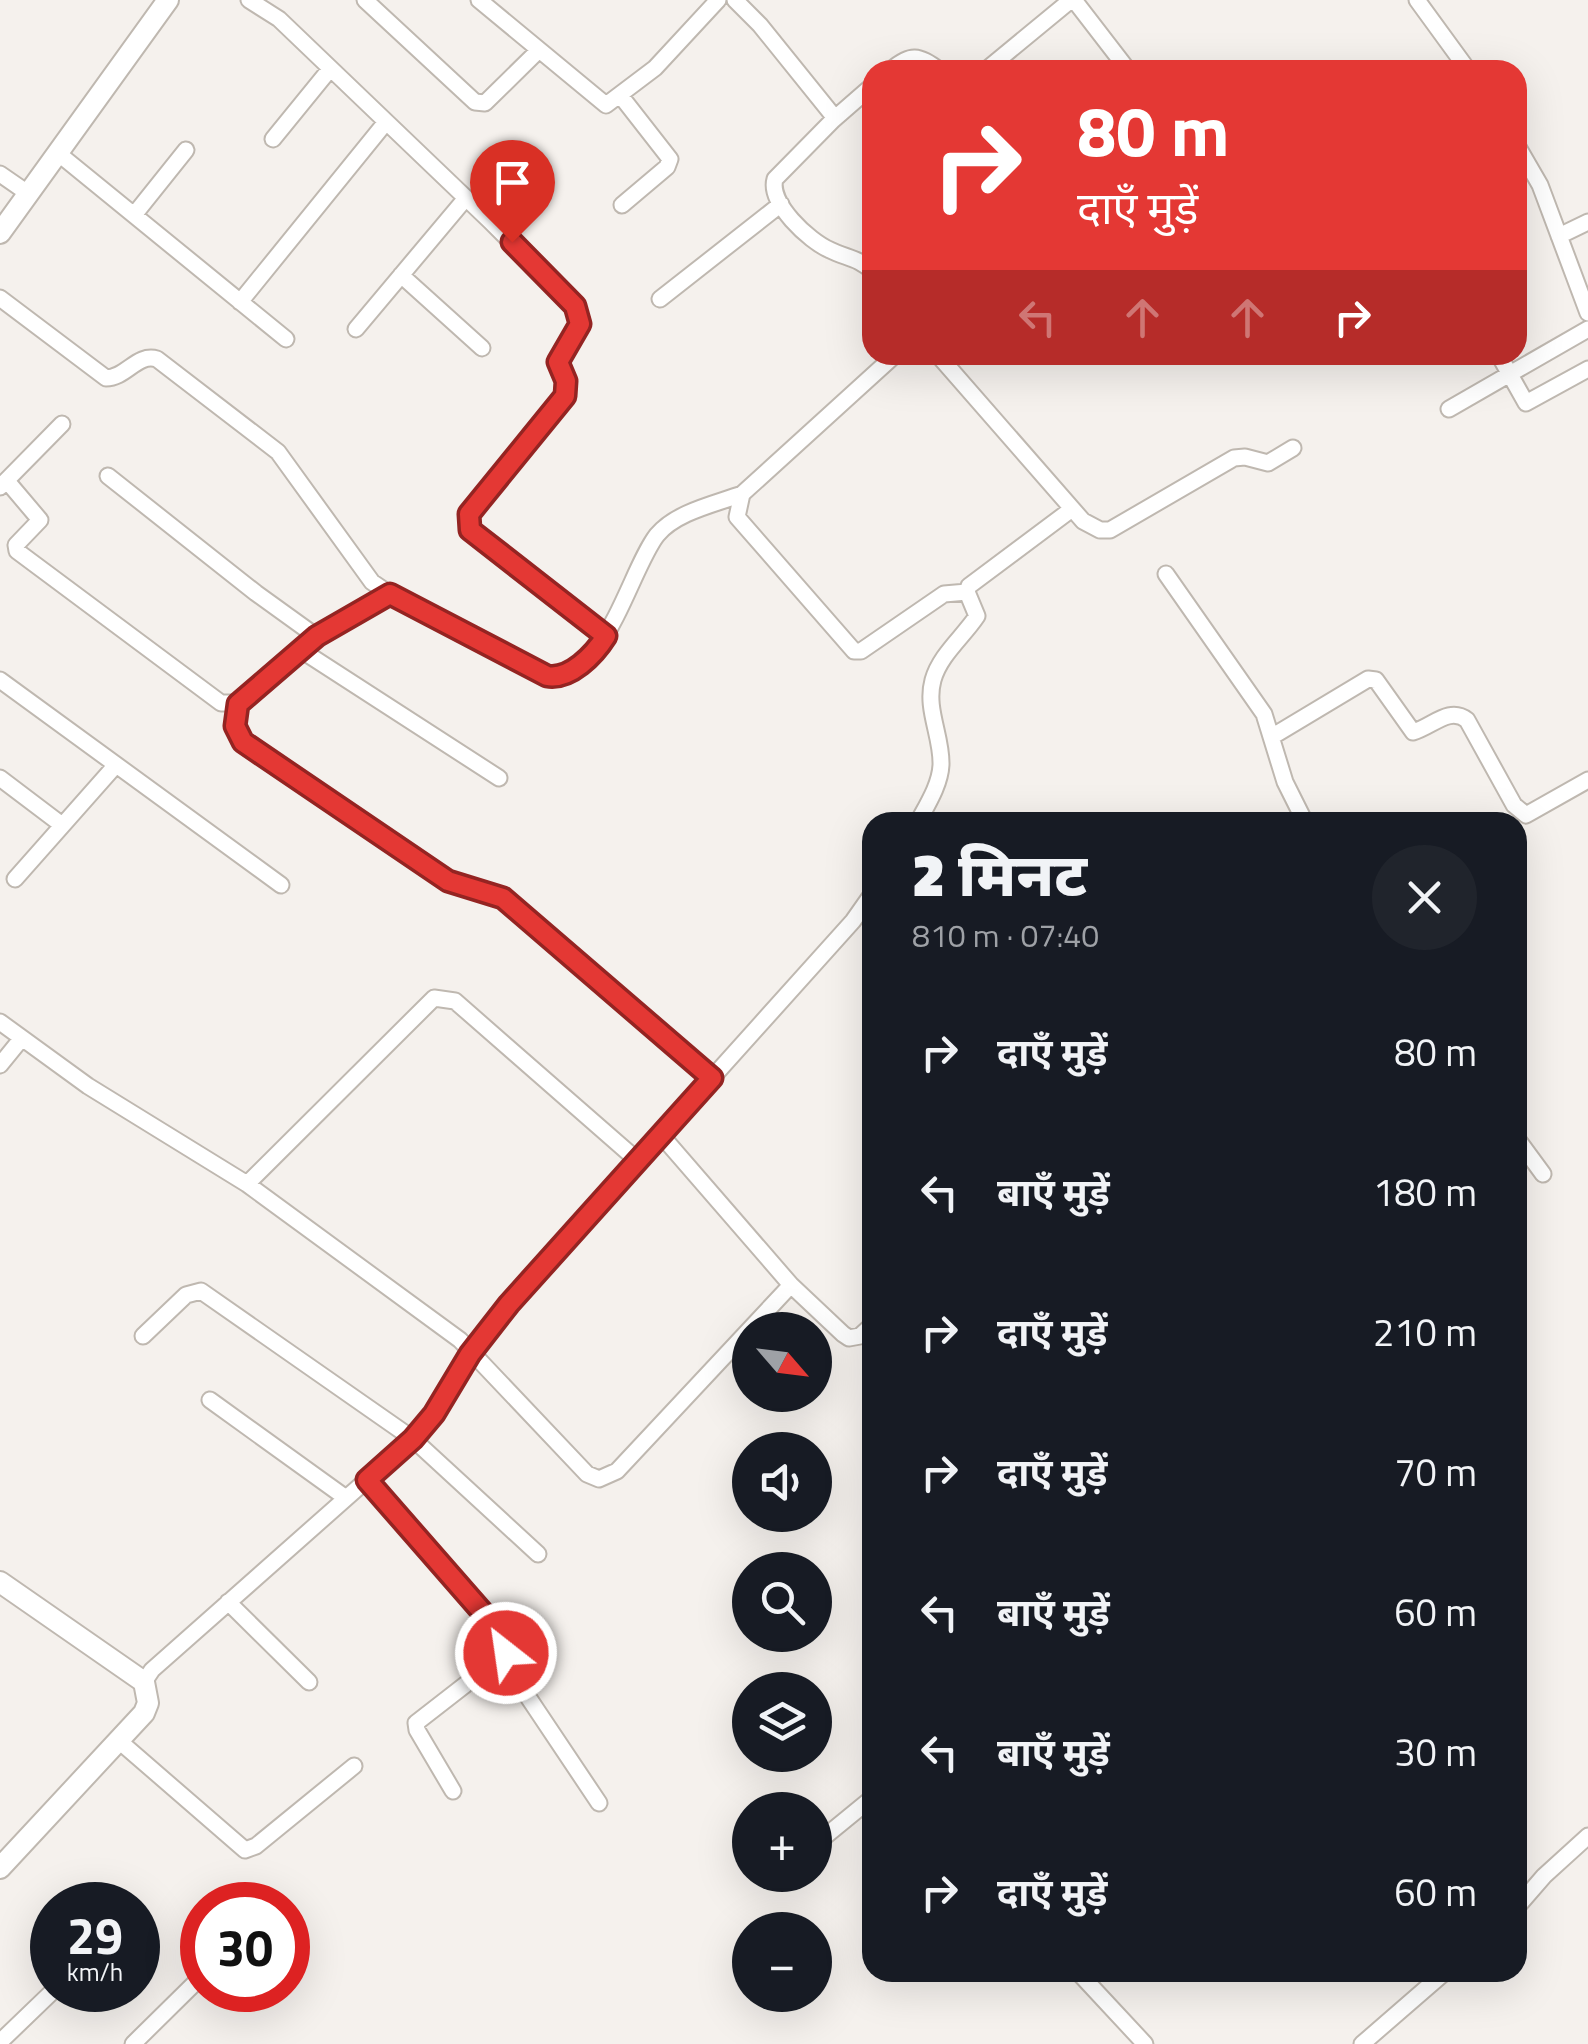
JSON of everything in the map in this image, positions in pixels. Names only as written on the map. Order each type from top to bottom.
[{"type":"street","points":[[0,233],[168,0]]},
{"type":"street","points":[[249,0],[279,19],[575,306],[580,324],[558,362],[566,381],[565,396],[469,514],[468,523],[470,530],[606,636]]},
{"type":"street","points":[[365,0],[475,102],[486,103],[539,50]]},
{"type":"street","points":[[479,0],[606,105],[655,68],[718,0]]},
{"type":"street","points":[[734,0],[760,25],[836,118],[776,178],[774,188],[781,204],[789,218],[828,250],[862,263]]},
{"type":"street","points":[[998,60],[1072,0],[1120,60]]},
{"type":"street","points":[[1418,0],[1461,60]]},
{"type":"street","points":[[273,140],[330,68]]},
{"type":"street","points":[[832,120],[862,94]]},
{"type":"street","points":[[620,95],[670,160],[622,205]]},
{"type":"street","points":[[240,302],[386,122]]},
{"type":"street","points":[[134,216],[186,150]]},
{"type":"street","points":[[59,154],[286,340]]},
{"type":"street","points":[[1527,163],[1540,184],[1588,312]]},
{"type":"street","points":[[0,174],[29,194]]},
{"type":"street","points":[[356,328],[466,198]]},
{"type":"street","points":[[660,298],[781,204]]},
{"type":"street","points":[[1559,236],[1588,222]]},
{"type":"street","points":[[401,275],[482,348]]},
{"type":"street","points":[[0,298],[106,378],[117,377],[144,358],[157,359],[278,452],[372,582],[547,676],[558,678],[571,672],[606,636],[659,532],[675,519],[742,494],[884,365]]},
{"type":"street","points":[[1527,364],[1588,329]]},
{"type":"street","points":[[947,365],[1092,528],[1110,530],[1234,458],[1268,463],[1292,448]]},
{"type":"street","points":[[1506,365],[1526,403],[1588,368]]},
{"type":"street","points":[[1449,408],[1525,365]]},
{"type":"street","points":[[62,424],[3,484],[40,520],[16,544],[16,551],[79,594],[203,691],[222,702],[238,704]]},
{"type":"street","points":[[108,476],[317,636]]},
{"type":"street","points":[[742,494],[737,516],[854,651],[861,651],[944,594],[968,592]]},
{"type":"street","points":[[923,812],[941,763],[930,699],[934,677],[943,659],[977,616],[968,592],[972,582],[1072,509]]},
{"type":"street","points":[[1166,574],[1264,714],[1285,782],[1299,812]]},
{"type":"street","points":[[390,594],[317,636],[238,704],[235,726],[243,742],[448,881],[503,898],[712,1078]]},
{"type":"street","points":[[302,650],[499,778]]},
{"type":"street","points":[[1273,736],[1368,679],[1376,680],[1413,732],[1448,715],[1460,714],[1467,720],[1514,805],[1522,812]]},
{"type":"street","points":[[0,680],[282,885]]},
{"type":"street","points":[[15,879],[114,766]]},
{"type":"street","points":[[0,778],[62,825]]},
{"type":"street","points":[[1527,814],[1588,780]]},
{"type":"street","points":[[144,1682],[152,1670],[413,1439],[509,1304],[862,906]]},
{"type":"street","points":[[247,1184],[434,998],[455,1001],[638,1160]]},
{"type":"street","points":[[0,1022],[88,1086],[247,1184],[460,1340],[587,1474],[599,1479],[610,1477],[791,1285]]},
{"type":"street","points":[[0,1065],[22,1038]]},
{"type":"street","points":[[661,1135],[791,1285],[849,1338],[862,1334]]},
{"type":"street","points":[[1527,1152],[1544,1174]]},
{"type":"street","points":[[142,1336],[186,1294],[201,1291],[413,1439],[538,1554]]},
{"type":"street","points":[[210,1400],[346,1498]]},
{"type":"street","points":[[367,1480],[498,1630],[516,1679],[599,1803]]},
{"type":"street","points":[[0,1582],[144,1682],[148,1703],[144,1713],[0,1868]]},
{"type":"street","points":[[228,1602],[309,1682]]},
{"type":"street","points":[[454,1790],[416,1730],[416,1723],[506,1653]]},
{"type":"street","points":[[118,1740],[246,1850],[354,1766]]},
{"type":"street","points":[[832,1830],[862,1806]]},
{"type":"street","points":[[1527,1896],[1588,1836]]},
{"type":"street","points":[[1087,1982],[1145,2044]]},
{"type":"street","points":[[1362,2044],[1433,1982]]},
{"type":"street","points":[[133,2044],[180,1998]]},
{"type":"street","points":[[0,2042],[31,2012]]},
{"type":"route","points":[[506,1653],[498,1630],[367,1480],[413,1439],[509,1304],[712,1078],[503,898],[448,881],[243,742],[235,726],[238,704],[317,636],[390,594],[547,676],[558,678],[571,672],[606,636],[470,530],[468,523],[469,514],[565,396],[568,389],[558,362],[580,324],[575,306],[512,242]]}]
